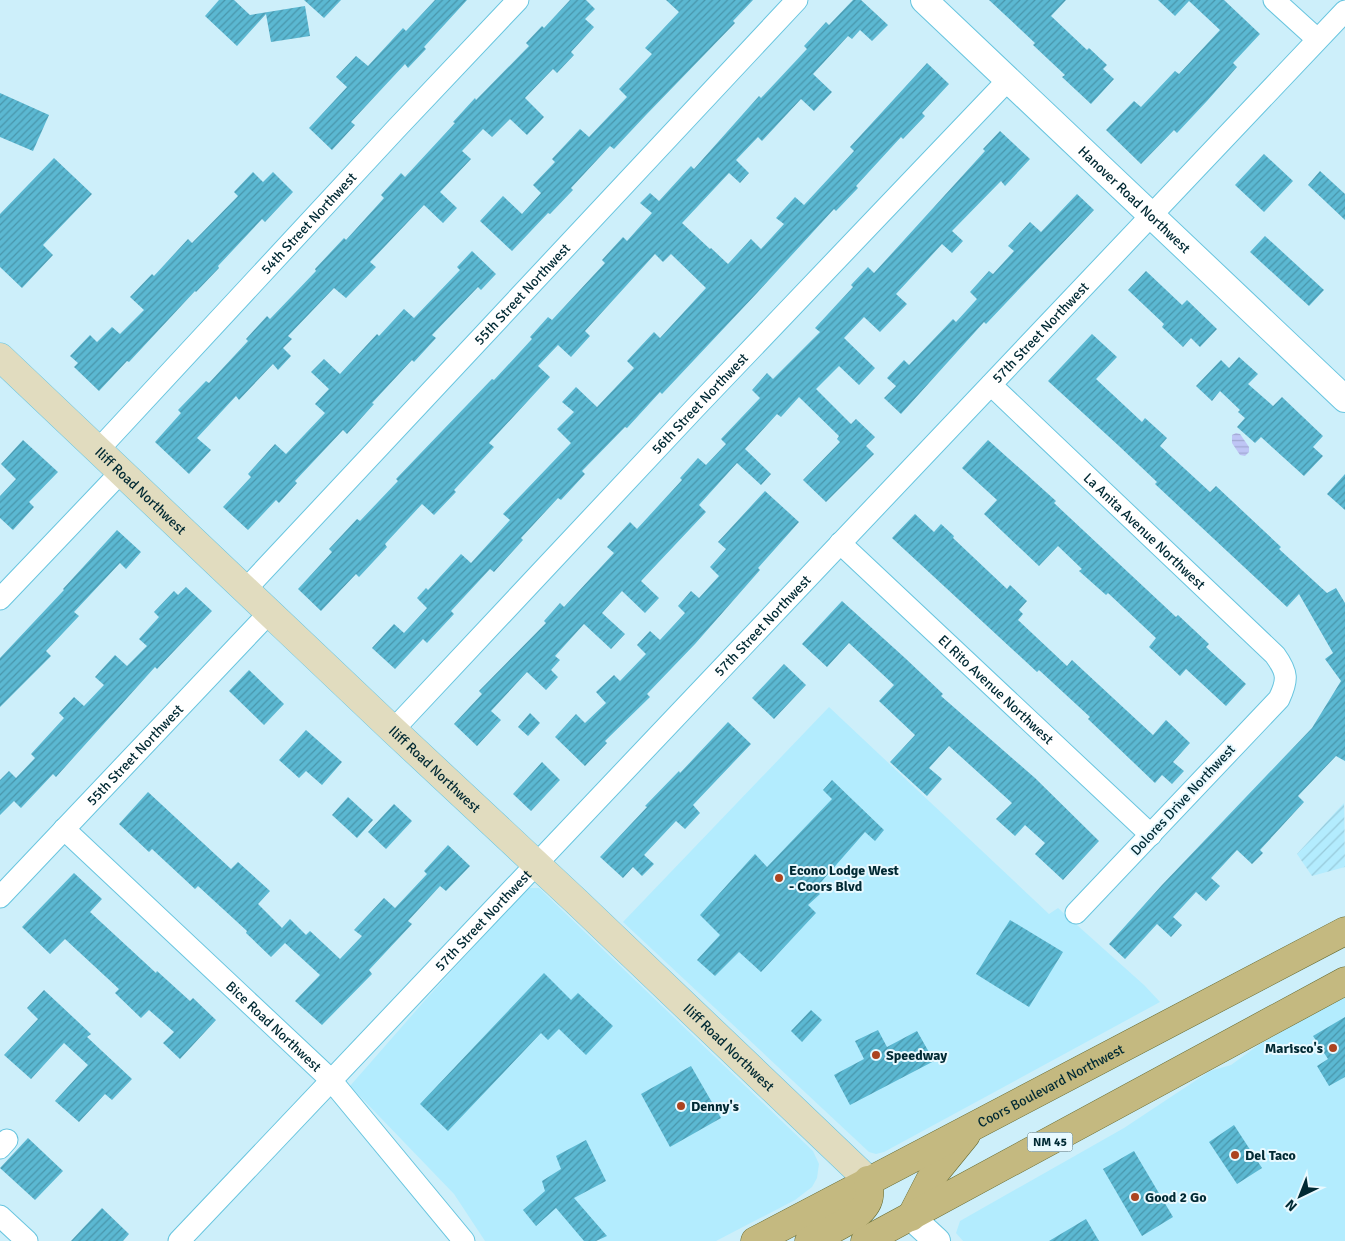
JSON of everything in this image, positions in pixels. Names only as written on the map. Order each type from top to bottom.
[{"type":"main road","name":"Iliff Road Northwest","points":[[0,357],[868,1180]]},
{"type":"main road","name":"Coors Boulevard Northwest","points":[[755,1241],[1345,931]]},
{"type":"main road","name":"NM 45","points":[[865,1241],[1345,981]]},
{"type":"main road","points":[[911,1217],[931,1178],[972,1128]]},
{"type":"main road","points":[[809,1241],[857,1216],[865,1207],[869,1197],[868,1180]]},
{"type":"street","name":"54th Street Northwest","points":[[99,450],[518,0]]},
{"type":"street","name":"55th Street Northwest","points":[[246,589],[797,0]]},
{"type":"street","name":"Hanover Road Northwest","points":[[924,0],[1152,214],[1345,399]]},
{"type":"street","points":[[1274,0],[1317,40]]},
{"type":"street","name":"57th Street Northwest","points":[[179,1241],[330,1079],[1345,10]]},
{"type":"street","name":"56th Street Northwest","points":[[393,730],[688,416],[1008,80]]},
{"type":"street","name":"La Anita Avenue Northwest","points":[[991,385],[1275,655],[1284,667],[1286,684]]},
{"type":"street","points":[[0,599],[122,471]]},
{"type":"street","name":"El Rito Avenue Northwest","points":[[840,543],[1151,835]]},
{"type":"street","name":"55th Street Northwest","points":[[0,897],[269,613]]},
{"type":"street","name":"Dolores Drive Northwest","points":[[1076,912],[1279,699],[1286,684]]},
{"type":"street","name":"Bice Road Northwest","points":[[64,829],[330,1079],[464,1241]]},
{"type":"street","points":[[0,1216],[27,1241]]},
{"type":"street","points":[[911,1217],[937,1241]]},
{"type":"shaded area","points":[[1240,434],[1249,447],[1249,452],[1245,456],[1240,455],[1232,443],[1232,435]]},
{"type":"shaded area","points":[[829,707],[1049,914],[1058,908],[1144,985],[1160,1002],[884,1152],[876,1154],[869,1152],[623,922]]},
{"type":"shaded area","points":[[1344,803],[1345,867],[1312,876],[1297,854]]},
{"type":"shaded area","points":[[528,888],[539,888],[813,1151],[819,1164],[817,1178],[812,1187],[795,1200],[716,1241],[485,1241],[454,1194],[350,1086],[427,998]]},
{"type":"shaded area","points":[[1345,995],[1345,1241],[963,1241],[956,1233],[960,1221],[1124,1128],[1210,1071],[1231,1065],[1260,1044]]},
{"type":"building","points":[[219,0],[234,0],[250,15],[305,6],[310,36],[271,42],[266,14],[237,46],[205,16]]},
{"type":"building","points":[[304,0],[341,0],[324,18]]},
{"type":"building","points":[[435,0],[467,0],[424,47],[426,49],[408,68],[405,64],[351,122],[355,125],[332,150],[309,128],[347,87],[336,77],[356,56],[368,66],[403,28],[406,31]]},
{"type":"building","points":[[570,0],[586,0],[595,9],[585,19],[594,27],[571,52],[574,55],[557,73],[553,69],[525,98],[544,117],[527,135],[510,119],[492,137],[483,129],[462,151],[471,159],[440,192],[457,208],[443,223],[424,205],[370,262],[376,267],[346,298],[334,288],[288,336],[292,339],[283,348],[291,356],[278,370],[273,364],[239,400],[236,396],[197,438],[211,450],[189,474],[155,442],[181,413],[178,410],[206,381],[209,383],[248,341],[246,339],[267,316],[270,319],[316,271],[315,269],[344,238],[346,240],[384,198],[381,195],[401,173],[405,177],[455,123],[453,122],[475,98],[476,100],[529,46],[526,43],[542,26],[544,28]]},
{"type":"building","points":[[666,0],[753,0],[733,21],[735,23],[614,149],[610,146],[571,188],[573,190],[512,251],[480,221],[503,196],[522,214],[541,193],[533,185],[555,162],[552,159],[580,129],[589,137],[627,97],[619,89],[652,54],[645,48],[679,12]]},
{"type":"building","points":[[853,0],[861,0],[888,25],[872,41],[860,30],[852,39],[848,36],[813,74],[832,92],[814,111],[801,99],[762,141],[758,137],[736,160],[749,173],[740,183],[729,173],[682,223],[710,249],[728,264],[751,239],[761,249],[784,224],[776,218],[795,197],[804,205],[854,151],[850,147],[927,63],[949,84],[922,113],[925,116],[903,139],[901,137],[856,186],[858,188],[836,211],[834,209],[662,394],[660,392],[627,428],[625,427],[582,471],[585,474],[561,500],[558,498],[521,538],[523,540],[494,572],[490,569],[451,611],[454,614],[427,643],[423,639],[395,669],[372,648],[394,624],[404,633],[427,608],[417,598],[426,588],[428,590],[461,554],[471,563],[510,520],[503,514],[571,443],[557,429],[574,412],[562,402],[576,387],[597,407],[634,368],[627,361],[654,332],[660,338],[706,288],[671,254],[663,262],[655,254],[585,331],[590,336],[571,357],[558,345],[538,366],[550,377],[489,443],[494,447],[454,490],[456,492],[434,515],[422,504],[385,544],[387,547],[359,577],[356,574],[321,611],[298,589],[332,552],[329,549],[357,519],[360,521],[398,481],[396,479],[492,379],[494,380],[532,339],[530,337],[548,317],[552,320],[605,263],[602,260],[623,237],[627,241],[652,213],[640,203],[650,193],[659,201],[691,166],[694,169],[759,96],[761,98],[807,49],[804,46],[826,22],[829,25]]},
{"type":"building","points":[[989,0],[1066,0],[1051,16],[1087,50],[1089,48],[1107,65],[1103,69],[1114,79],[1091,104],[1062,77],[1065,75],[1033,45],[1035,43]]},
{"type":"building","points":[[1158,0],[1224,0],[1260,34],[1233,63],[1237,67],[1207,101],[1177,133],[1174,130],[1141,164],[1106,130],[1134,101],[1141,107],[1175,71],[1179,74],[1220,30],[1189,1],[1175,16]]},
{"type":"building","points":[[0,93],[49,115],[33,151],[0,137]]},
{"type":"building","points":[[1000,131],[1030,159],[1005,186],[1001,181],[952,231],[963,241],[952,253],[942,244],[896,294],[907,304],[880,332],[864,317],[844,338],[875,368],[859,385],[839,366],[816,389],[851,424],[856,419],[875,437],[866,446],[874,454],[826,502],[803,480],[840,442],[837,439],[839,436],[799,397],[781,417],[777,414],[745,449],[771,474],[761,485],[737,463],[699,505],[706,512],[641,581],[659,598],[645,613],[622,591],[602,613],[625,634],[611,649],[584,624],[555,656],[560,660],[551,670],[558,677],[546,690],[527,672],[491,711],[501,720],[477,746],[454,724],[482,694],[479,691],[546,623],[544,621],[560,603],[564,607],[614,553],[607,547],[630,522],[637,529],[682,480],[680,478],[698,458],[706,465],[726,444],[721,439],[760,398],[752,390],[767,373],[773,379],[820,332],[815,328],[853,287],[851,285],[868,267],[874,273],[985,151],[983,149]]},
{"type":"building","points":[[1264,154],[1293,181],[1264,212],[1235,185]]},
{"type":"building","points":[[54,158],[92,194],[43,245],[53,255],[22,288],[0,267],[0,214]]},
{"type":"building","points":[[1320,171],[1345,194],[1345,220],[1308,185]]},
{"type":"building","points":[[253,172],[263,182],[273,172],[293,192],[265,222],[262,219],[218,266],[219,268],[99,391],[74,367],[78,363],[70,356],[90,335],[97,342],[112,327],[120,334],[144,310],[130,297],[152,274],[154,276],[188,239],[192,243],[238,196],[234,192]]},
{"type":"building","points":[[1077,194],[1094,210],[986,324],[984,322],[901,414],[884,398],[896,386],[887,378],[904,360],[909,365],[953,319],[956,322],[977,299],[970,292],[989,271],[993,274],[1014,251],[1008,246],[1030,222],[1041,232]]},
{"type":"building","points":[[1265,236],[1324,290],[1309,306],[1250,252]]},
{"type":"building","points":[[472,251],[496,274],[481,290],[478,287],[432,335],[436,338],[414,362],[412,360],[372,403],[374,404],[347,434],[343,430],[295,481],[297,483],[279,503],[276,500],[248,530],[223,507],[251,477],[248,474],[275,444],[286,454],[325,413],[315,404],[329,389],[311,372],[324,359],[340,374],[377,334],[379,336],[404,309],[414,318],[460,270],[457,267]]},
{"type":"building","points":[[1146,271],[1182,305],[1187,300],[1217,329],[1200,347],[1191,338],[1183,347],[1162,327],[1164,324],[1128,290]]},
{"type":"building","points":[[1092,334],[1117,357],[1096,379],[1142,422],[1145,418],[1167,438],[1160,446],[1210,492],[1216,486],[1281,547],[1279,549],[1327,593],[1336,588],[1345,603],[1345,761],[1336,756],[1298,796],[1304,802],[1260,850],[1263,853],[1252,864],[1237,850],[1211,878],[1220,886],[1206,901],[1196,892],[1173,917],[1182,925],[1171,937],[1157,924],[1125,959],[1109,944],[1162,885],[1312,728],[1341,681],[1325,659],[1333,653],[1299,594],[1287,607],[1155,484],[1157,482],[1119,446],[1048,381]]},
{"type":"building","points":[[1239,357],[1258,374],[1248,384],[1273,406],[1282,397],[1323,436],[1313,447],[1323,456],[1304,476],[1261,437],[1255,443],[1237,427],[1245,418],[1238,412],[1240,410],[1220,391],[1212,401],[1196,386],[1221,360],[1229,368]]},
{"type":"building","points":[[23,440],[58,472],[29,502],[34,507],[13,530],[0,518],[0,496],[16,479],[1,464]]},
{"type":"building","points":[[988,440],[1056,501],[1054,503],[1176,617],[1178,615],[1209,644],[1206,647],[1246,684],[1226,706],[1186,669],[1180,676],[1149,647],[1156,638],[1108,593],[1106,595],[1079,571],[1082,569],[1058,546],[1039,566],[984,514],[997,500],[962,468]]},
{"type":"building","points":[[1345,474],[1345,510],[1327,494]]},
{"type":"building","points":[[765,491],[799,522],[695,644],[647,694],[650,697],[605,741],[607,743],[585,766],[555,737],[576,714],[585,723],[606,703],[596,692],[614,675],[620,681],[646,654],[637,645],[650,631],[660,640],[685,613],[678,606],[691,591],[699,598],[719,576],[710,567],[726,549],[718,542]]},
{"type":"building","points":[[915,514],[934,532],[941,524],[954,536],[953,538],[1007,589],[1010,585],[1027,601],[1019,610],[1023,614],[1018,620],[1067,666],[1072,660],[1153,735],[1166,720],[1190,743],[1173,762],[1184,771],[1172,784],[1162,775],[1155,783],[1088,719],[1090,717],[1039,670],[1037,672],[892,538]]},
{"type":"building","points":[[117,530],[141,552],[126,569],[120,563],[74,612],[79,616],[46,651],[51,656],[0,707],[0,658]]},
{"type":"building","points":[[186,587],[212,611],[157,669],[155,667],[56,777],[53,774],[21,808],[14,801],[0,815],[0,780],[9,771],[16,778],[35,758],[31,754],[64,718],[59,713],[74,697],[84,706],[104,685],[95,677],[115,655],[127,666],[147,646],[139,639],[159,617],[154,612],[174,591],[178,595]]},
{"type":"building","points":[[842,601],[943,694],[941,696],[1035,778],[1099,841],[1063,880],[1035,854],[1045,843],[1025,825],[1015,836],[996,819],[1012,803],[949,746],[929,768],[942,779],[927,796],[890,762],[915,735],[879,701],[894,685],[849,643],[827,667],[802,644]]},
{"type":"building","points":[[784,664],[806,685],[774,719],[752,698]]},
{"type":"building","points":[[249,670],[284,704],[264,725],[229,691]]},
{"type":"building","points":[[530,713],[540,723],[528,736],[518,727]]},
{"type":"building","points":[[728,722],[751,744],[693,805],[700,813],[685,829],[676,821],[644,855],[654,864],[642,876],[633,867],[623,878],[600,857],[647,807],[645,806],[679,771],[680,773]]},
{"type":"building","points":[[306,730],[342,762],[322,785],[306,771],[299,778],[279,760]]},
{"type":"building","points":[[542,762],[560,780],[531,811],[513,794]]},
{"type":"building","name":"Econo Lodge West - Coors Blvd","points":[[832,780],[884,830],[875,841],[865,832],[815,889],[820,894],[808,905],[816,913],[761,972],[739,952],[715,976],[697,960],[720,935],[700,915],[755,854],[767,867],[832,799],[823,790]]},
{"type":"building","points":[[148,792],[231,869],[238,862],[270,891],[258,904],[282,928],[290,919],[306,935],[310,931],[340,959],[362,936],[354,930],[384,898],[395,908],[427,874],[424,871],[448,845],[470,866],[446,891],[440,886],[408,921],[412,924],[369,970],[372,974],[322,1025],[295,1001],[320,975],[285,943],[271,957],[246,933],[247,931],[198,886],[195,889],[152,849],[149,852],[119,824]]},
{"type":"building","points":[[348,797],[373,820],[357,838],[332,815]]},
{"type":"building","points":[[394,804],[412,821],[386,849],[368,832]]},
{"type":"building","points":[[74,873],[102,899],[90,912],[156,973],[157,971],[190,1001],[193,998],[216,1020],[180,1059],[163,1043],[174,1032],[149,1010],[141,1018],[115,993],[119,989],[65,939],[50,954],[22,927]]},
{"type":"building","points":[[1010,920],[1063,952],[1029,1007],[976,974]]},
{"type":"building","points":[[544,973],[571,1000],[578,993],[613,1026],[586,1055],[559,1029],[548,1040],[541,1033],[448,1131],[420,1104]]},
{"type":"building","points":[[44,990],[91,1034],[87,1037],[132,1079],[112,1100],[105,1094],[79,1122],[55,1101],[88,1065],[64,1043],[31,1079],[4,1055],[38,1019],[27,1008]]},
{"type":"building","points":[[811,1010],[822,1020],[802,1042],[791,1031]]},
{"type":"building","name":"Marisco's","points":[[1345,1017],[1345,1077],[1329,1086],[1317,1066],[1328,1059],[1313,1036]]},
{"type":"building","points":[[878,1030],[887,1047],[917,1031],[934,1061],[850,1105],[834,1075],[864,1059],[855,1041]]},
{"type":"building","name":"Denny's","points":[[691,1066],[721,1118],[670,1147],[641,1094]]},
{"type":"building","name":"Del Taco","points":[[1234,1125],[1262,1168],[1237,1184],[1209,1142]]},
{"type":"building","points":[[28,1138],[63,1171],[35,1200],[0,1168]]},
{"type":"building","points":[[586,1140],[606,1181],[574,1198],[607,1236],[596,1241],[584,1241],[556,1208],[536,1226],[523,1210],[545,1191],[542,1181],[561,1169],[556,1156]]},
{"type":"building","points":[[1134,1151],[1173,1217],[1142,1236],[1103,1169]]},
{"type":"building","points":[[102,1208],[129,1234],[123,1241],[71,1241]]},
{"type":"building","points":[[1086,1219],[1099,1241],[1049,1241]]},
{"type":"place","name":"Econo Lodge West - Coors Blvd","points":[[779,878]]},
{"type":"place","name":"Marisco's","points":[[1333,1048]]},
{"type":"place","name":"Speedway","points":[[876,1055]]},
{"type":"place","name":"Denny's","points":[[681,1106]]},
{"type":"place","name":"Del Taco","points":[[1235,1155]]},
{"type":"place","name":"Good 2 Go","points":[[1135,1197]]}]
